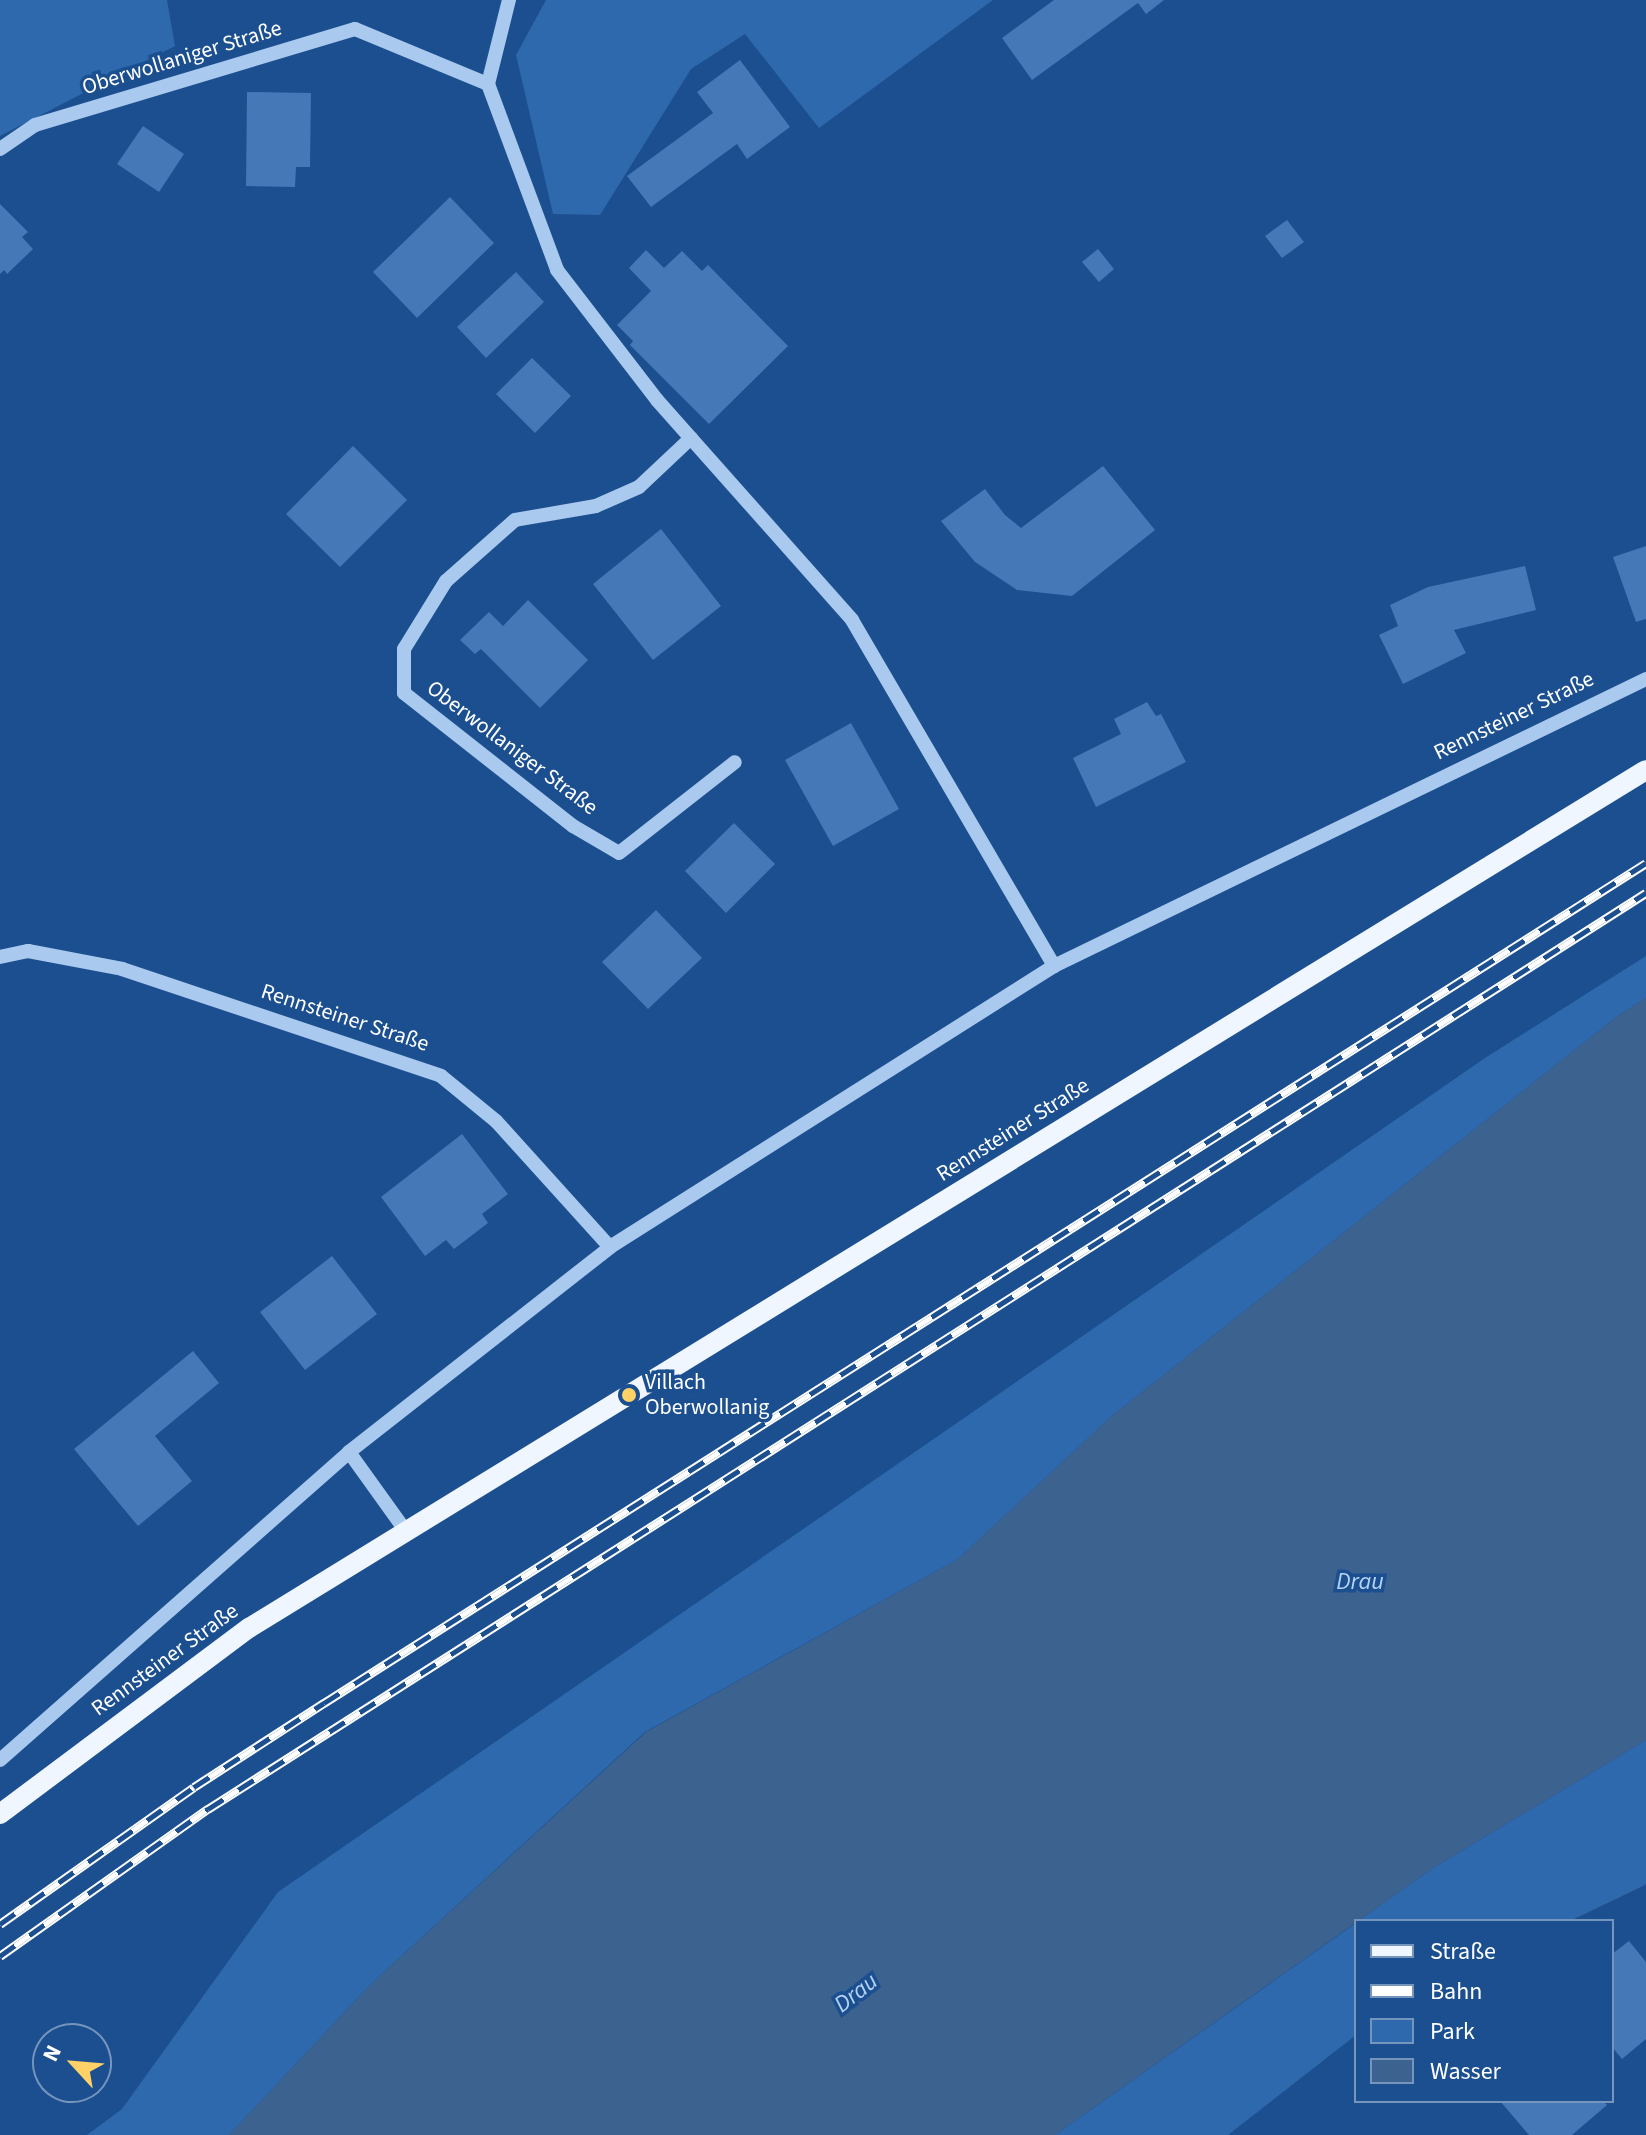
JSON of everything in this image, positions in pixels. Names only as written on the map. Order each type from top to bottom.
[{"type":"main road","name":"Rennsteiner Straße","points":[[0,1814],[249,1628],[1646,770]]},
{"type":"street","points":[[509,0],[488,84],[557,270],[657,400],[852,620],[1054,966]]},
{"type":"street","name":"Oberwollaniger Straße","points":[[0,149],[35,125],[355,29],[488,84]]},
{"type":"street","name":"Oberwollaniger Straße","points":[[691,438],[639,487],[596,506],[515,520],[446,581],[404,649],[404,693],[573,826],[619,853],[735,762]]},
{"type":"street","name":"Rennsteiner Straße","points":[[0,1760],[349,1452],[610,1247],[1054,966],[1646,679]]},
{"type":"street","name":"Rennsteiner Straße","points":[[0,957],[28,951],[122,969],[441,1076],[496,1121],[610,1247]]},
{"type":"street","points":[[349,1452],[405,1530]]},
{"type":"green space","points":[[0,0],[167,0],[175,46],[0,136]]},
{"type":"green space","points":[[546,0],[993,0],[819,128],[745,34],[691,69],[600,215],[553,214],[516,55]]},
{"type":"green space","points":[[1646,956],[1646,998],[1619,1015],[1113,1415],[958,1559],[645,1732],[370,1985],[229,2135],[87,2135],[122,2109],[278,1892],[1485,1058]]},
{"type":"green space","points":[[1646,1740],[1646,1884],[1643,1886],[1574,1919],[1361,1919],[1433,1868]]},
{"type":"green space","points":[[1354,1924],[1354,2037],[1228,2135],[1055,2135]]},
{"type":"water","name":"Drau","points":[[1646,998],[1646,1740],[1433,1868],[1361,1919],[1354,1919],[1354,1924],[1055,2135],[229,2135],[370,1985],[646,1732],[958,1559],[1113,1415],[1619,1015]]},
{"type":"building","points":[[1054,0],[1164,0],[1146,14],[1138,3],[1032,80],[1002,38]]},
{"type":"building","points":[[740,60],[790,127],[747,159],[737,144],[651,207],[627,176],[713,113],[697,92]]},
{"type":"building","points":[[247,92],[311,93],[310,167],[296,167],[295,187],[246,186]]},
{"type":"building","points":[[143,126],[184,154],[159,192],[117,164]]},
{"type":"building","points":[[450,197],[494,243],[417,318],[373,272]]},
{"type":"building","points":[[0,204],[28,232],[22,237],[33,249],[7,274],[4,270],[0,274]]},
{"type":"building","points":[[1287,220],[1304,242],[1282,258],[1265,236]]},
{"type":"building","points":[[1098,249],[1114,269],[1099,282],[1082,262]]},
{"type":"building","points":[[646,250],[664,268],[682,251],[702,271],[708,265],[788,346],[709,424],[630,345],[633,341],[617,325],[651,291],[629,268]]},
{"type":"building","points":[[516,272],[544,302],[486,358],[457,327]]},
{"type":"building","points":[[532,358],[571,396],[535,433],[496,394]]},
{"type":"building","points":[[353,446],[407,500],[340,567],[286,514]]},
{"type":"building","points":[[1103,466],[1155,530],[1072,596],[1017,590],[975,562],[941,521],[985,489],[1005,515],[1021,528]]},
{"type":"building","points":[[661,529],[721,606],[653,660],[593,584]]},
{"type":"building","points":[[1646,546],[1646,619],[1636,622],[1613,557]]},
{"type":"building","points":[[1525,566],[1536,610],[1454,630],[1466,653],[1403,684],[1379,635],[1398,626],[1390,605],[1428,587]]},
{"type":"building","points":[[528,600],[588,660],[540,708],[481,649],[475,654],[460,640],[489,612],[503,626]]},
{"type":"building","points":[[1147,702],[1156,716],[1161,714],[1186,762],[1096,807],[1073,758],[1121,734],[1114,719]]},
{"type":"building","points":[[851,723],[899,809],[833,846],[785,760]]},
{"type":"building","points":[[734,823],[775,864],[726,913],[685,871]]},
{"type":"building","points":[[656,910],[702,958],[648,1009],[602,962]]},
{"type":"building","points":[[462,1134],[508,1194],[482,1214],[488,1223],[454,1249],[446,1240],[425,1256],[381,1197]]},
{"type":"building","points":[[332,1256],[377,1314],[305,1370],[260,1312]]},
{"type":"building","points":[[193,1351],[219,1383],[155,1436],[192,1481],[138,1526],[74,1449]]},
{"type":"building","points":[[1629,1941],[1646,1962],[1646,2039],[1622,2059],[1614,2049],[1614,1952]]},
{"type":"building","points":[[1502,2103],[1607,2105],[1572,2135],[1529,2135]]},
{"type":"railway","points":[[0,1924],[194,1787],[324,1703],[1646,863]]},
{"type":"railway","points":[[0,1956],[208,1809],[1646,893]]},
{"type":"place","name":"Villach Oberwollanig","points":[[629,1395]]}]
